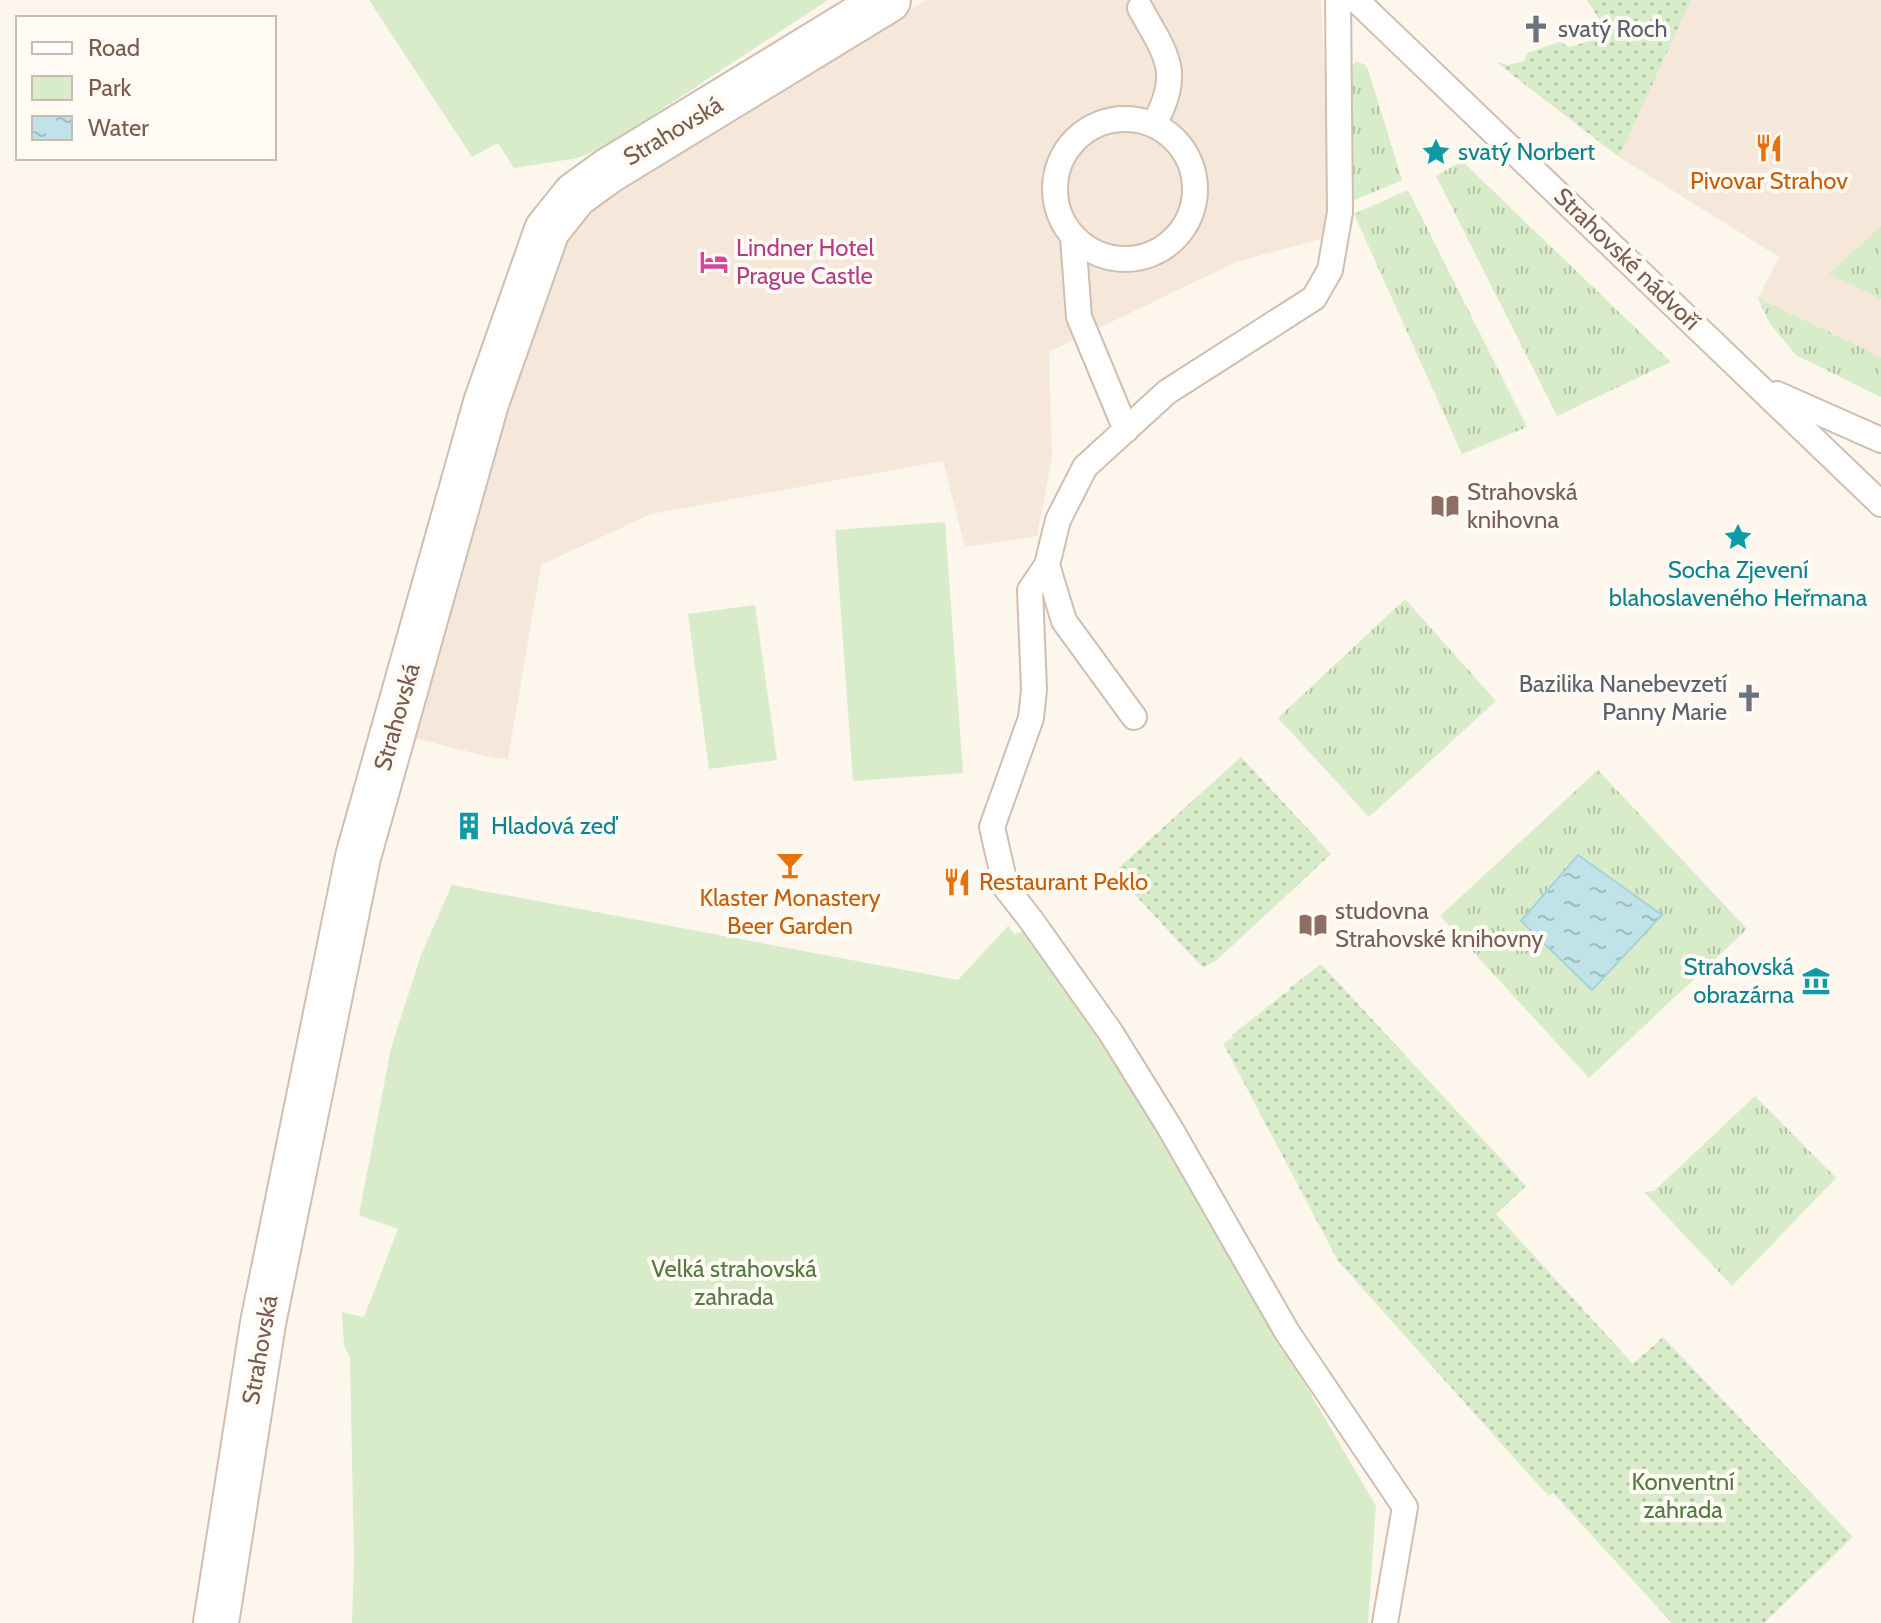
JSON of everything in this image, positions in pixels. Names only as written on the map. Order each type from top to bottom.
[{"type":"street","name":"Strahovská","points":[[216,1623],[263,1323],[358,857],[486,403],[547,230],[575,195],[608,171],[888,0]]},
{"type":"lane","points":[[1338,0],[1340,212],[1330,270],[1314,298],[1167,392],[1085,467],[1058,520],[1047,565],[1030,590],[1034,690],[1031,718],[992,827],[1006,888],[1111,1033],[1170,1128],[1287,1332],[1405,1507],[1385,1623]]},
{"type":"lane","name":"Strahovské nádvoří","points":[[1356,0],[1881,504]]},
{"type":"lane","points":[[1140,8],[1166,55],[1171,81],[1154,124]]},
{"type":"lane","points":[[1116,118],[1135,119],[1154,124],[1184,148],[1194,175],[1194,204],[1177,237],[1152,253],[1125,259],[1105,256],[1073,237],[1062,220],[1056,202],[1055,183],[1058,164],[1081,133],[1098,123],[1116,118]]},
{"type":"lane","points":[[1073,237],[1079,317],[1126,430]]},
{"type":"lane","name":"Strahovské nádvoří","points":[[1760,386],[1881,440]]},
{"type":"lane","points":[[1047,565],[1064,621],[1134,717]]},
{"type":"shaded area","points":[[926,0],[1321,0],[1332,236],[1236,262],[1049,352],[1052,458],[1037,536],[965,547],[943,461],[651,514],[541,565],[508,759],[407,736],[471,513],[561,245],[596,207]]},
{"type":"shaded area","points":[[1691,0],[1881,0],[1881,357],[1758,298],[1779,257],[1619,157]]},
{"type":"green space","points":[[369,0],[828,0],[606,146],[578,158],[514,168],[498,143],[472,157]]},
{"type":"green space","points":[[1587,0],[1691,0],[1619,157],[1496,62],[1508,65],[1524,61],[1527,53],[1559,42],[1570,47],[1592,40],[1599,19]]},
{"type":"green space","points":[[1356,62],[1368,69],[1402,180],[1353,201],[1347,70]]},
{"type":"green space","points":[[1462,161],[1671,362],[1557,416],[1436,176]]},
{"type":"green space","points":[[1408,190],[1527,427],[1462,454],[1354,214]]},
{"type":"green space","points":[[1881,226],[1881,299],[1829,274]]},
{"type":"green space","points":[[1758,298],[1881,357],[1881,397],[1796,355],[1770,324]]},
{"type":"green space","points":[[945,522],[963,773],[853,781],[835,530]]},
{"type":"green space","points":[[1405,599],[1496,701],[1369,817],[1278,718]]},
{"type":"green space","points":[[755,605],[777,760],[709,769],[688,614]]},
{"type":"green space","points":[[1241,757],[1331,854],[1217,960],[1203,968],[1114,872]]},
{"type":"green space","points":[[1598,770],[1747,929],[1589,1078],[1440,916]]},
{"type":"green space","name":"Velká strahovská zahrada","points":[[452,885],[958,980],[1008,926],[1014,934],[1026,931],[1103,1038],[1376,1506],[1368,1623],[352,1623],[354,1561],[350,1358],[344,1345],[342,1312],[364,1317],[398,1229],[359,1215],[391,1048],[421,955]]},
{"type":"green space","name":"Konventní zahrada","points":[[1321,964],[1526,1186],[1496,1214],[1633,1364],[1663,1337],[1853,1537],[1764,1623],[1672,1623],[1553,1493],[1549,1496],[1532,1478],[1338,1261],[1223,1043]]},
{"type":"green space","points":[[1755,1096],[1836,1178],[1732,1286],[1644,1192],[1654,1191]]},
{"type":"water","points":[[1578,855],[1662,915],[1592,990],[1521,921]]},
{"type":"place","name":"svatý Roch","points":[[1536,29]]},
{"type":"place","name":"Pivovar Strahov","points":[[1769,148]]},
{"type":"place","name":"svatý Norbert","points":[[1436,152]]},
{"type":"place","name":"Lindner Hotel Prague Castle","points":[[714,262]]},
{"type":"place","name":"Strahovská knihovna","points":[[1445,506]]},
{"type":"place","name":"Socha Zjevení blahoslaveného Heřmana","points":[[1738,537]]},
{"type":"place","name":"Bazilika Nanebevzetí Panny Marie","points":[[1749,698]]},
{"type":"place","name":"Hladová zeď","points":[[469,826]]},
{"type":"place","name":"Klaster Monastery Beer Garden","points":[[790,865]]},
{"type":"place","name":"Restaurant Peklo","points":[[957,882]]},
{"type":"place","name":"studovna Strahovské knihovny","points":[[1313,925]]},
{"type":"place","name":"Strahovská obrazárna","points":[[1816,981]]}]
